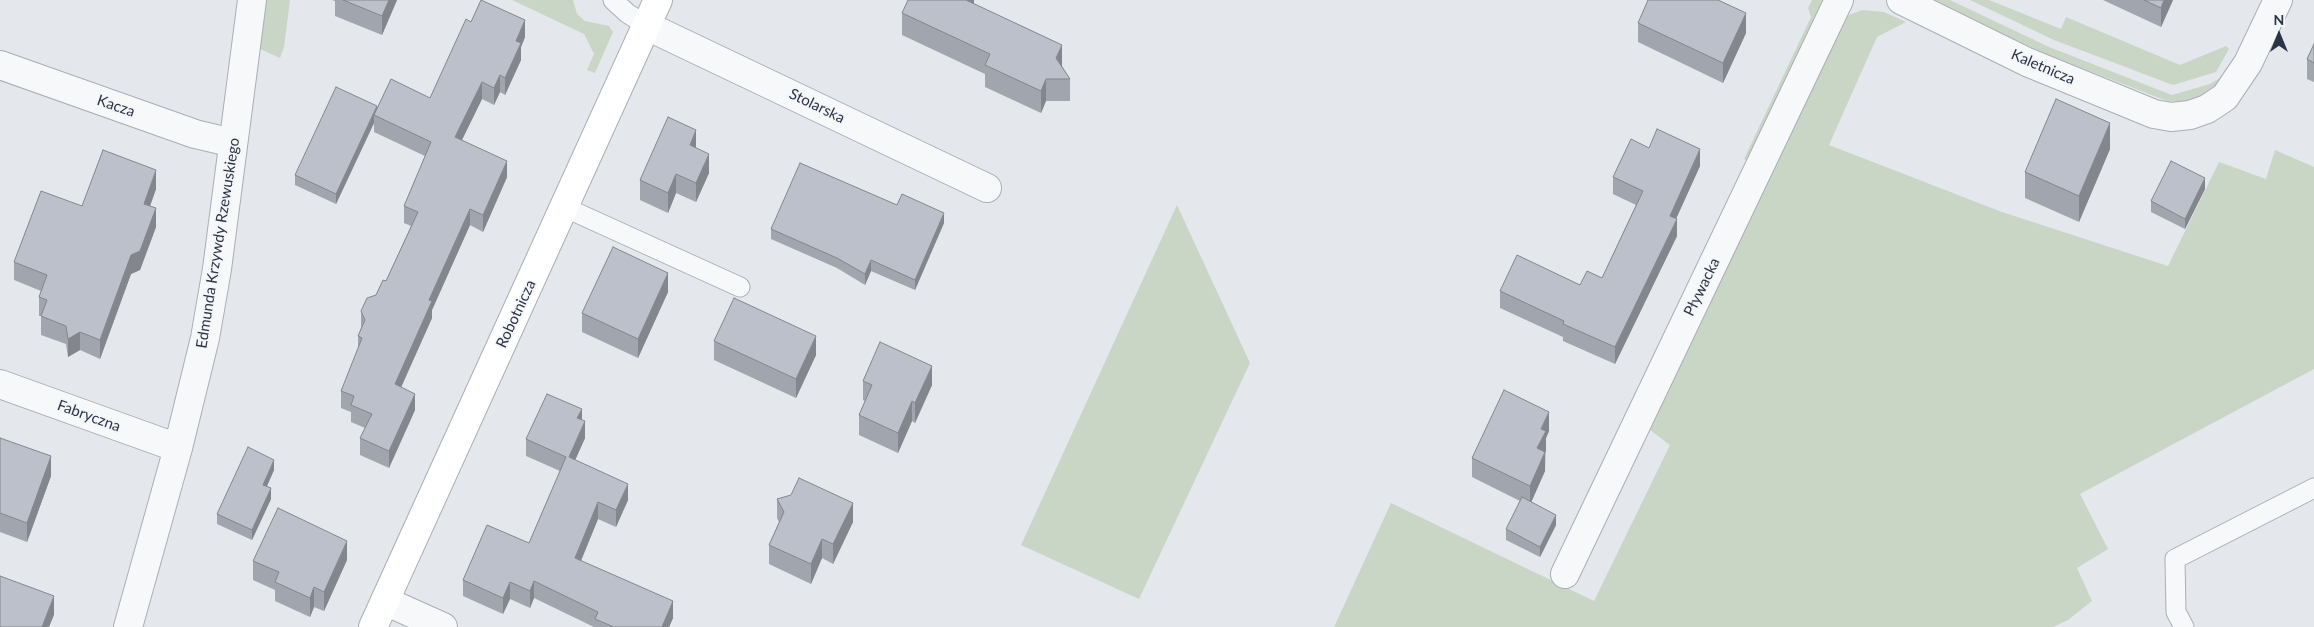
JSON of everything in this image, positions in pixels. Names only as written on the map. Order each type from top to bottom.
[{"type":"street","name":"Edmunda Krzywdy Rzewuskiego","points":[[128,627],[178,448],[208,321],[217,269],[252,0]]},
{"type":"street","name":"Robotnicza","points":[[373,627],[658,0]]},
{"type":"street","name":"Pływacka","points":[[1565,574],[1839,0]]},
{"type":"street","name":"Kaletnicza","points":[[1901,0],[2027,62],[2154,114],[2171,117],[2190,115],[2207,110],[2225,97],[2237,82],[2278,0]]},
{"type":"street","name":"Stolarska","points":[[647,26],[987,188]]},
{"type":"street","name":"Kacza","points":[[0,66],[195,134],[233,143]]},
{"type":"street","name":"Fabryczna","points":[[0,384],[178,448]]},
{"type":"street","points":[[385,601],[443,627]]},
{"type":"lane","points":[[613,0],[627,13],[647,26]]},
{"type":"lane","points":[[564,207],[740,287]]},
{"type":"lane","points":[[2184,627],[2176,612],[2175,559],[2314,488]]},
{"type":"green space","points":[[267,0],[290,0],[284,47],[280,58],[260,49]]},
{"type":"green space","points":[[512,0],[573,0],[577,14],[585,21],[609,26],[613,32],[595,73],[587,70],[594,54],[584,34]]},
{"type":"green space","points":[[1812,0],[1822,0],[1747,161],[1744,159],[1811,17],[1808,8]]},
{"type":"green space","points":[[1932,0],[1950,0],[2049,47],[2172,95],[2210,84],[2225,75],[2212,90],[2199,97],[2180,102],[2167,101],[2048,55]]},
{"type":"green space","points":[[1970,0],[1989,0],[2061,29],[2066,17],[2180,65],[2226,46],[2229,49],[2216,72],[2173,85],[2054,40]]},
{"type":"green space","points":[[1862,10],[1884,12],[1906,22],[1877,37],[1829,145],[2002,212],[2168,266],[2219,162],[2266,179],[2275,150],[2314,167],[2314,369],[2080,494],[2108,549],[2077,568],[2092,601],[2068,620],[2053,627],[1334,627],[1391,503],[1594,601],[1670,445],[1650,430],[1842,23],[1849,15]]},
{"type":"green space","points":[[1177,205],[1250,363],[1139,599],[1021,545]]},
{"type":"building","points":[[343,0],[389,0],[382,16]]},
{"type":"building","points":[[481,0],[525,20],[516,41],[521,43],[505,78],[500,75],[494,88],[482,82],[455,137],[507,161],[483,215],[470,209],[429,300],[432,301],[395,384],[415,394],[389,451],[360,438],[372,414],[351,405],[354,396],[341,391],[362,338],[358,336],[365,320],[361,311],[367,298],[376,295],[383,280],[386,281],[418,212],[404,206],[431,142],[374,115],[391,79],[430,98],[466,19],[471,22]]},
{"type":"building","points":[[908,0],[966,0],[1062,45],[1056,58],[1070,79],[1046,79],[1041,91],[985,65],[990,54],[902,13]]},
{"type":"building","points":[[1648,0],[1718,0],[1746,13],[1723,63],[1638,23]]},
{"type":"building","points":[[2144,0],[2164,0],[2161,8]]},
{"type":"building","points":[[2314,44],[2314,63],[2307,59]]},
{"type":"building","points":[[336,87],[377,106],[336,194],[295,175]]},
{"type":"building","points":[[2056,99],[2110,123],[2079,196],[2025,172]]},
{"type":"building","points":[[668,117],[696,130],[690,145],[709,154],[696,183],[676,174],[668,193],[640,180]]},
{"type":"building","points":[[1657,129],[1700,149],[1670,216],[1677,219],[1615,347],[1563,324],[1564,321],[1500,291],[1517,255],[1580,285],[1587,271],[1602,278],[1643,191],[1613,177],[1631,139],[1649,148]]},
{"type":"building","points":[[103,150],[156,170],[144,204],[156,208],[140,251],[131,255],[100,340],[80,332],[68,339],[66,326],[41,316],[47,300],[39,297],[47,275],[14,262],[41,191],[82,206]]},
{"type":"building","points":[[2171,161],[2205,178],[2185,219],[2151,201]]},
{"type":"building","points":[[800,163],[897,205],[902,194],[944,213],[915,280],[871,260],[865,274],[837,258],[771,229]]},
{"type":"building","points":[[613,247],[668,273],[638,339],[582,313]]},
{"type":"building","points":[[734,298],[816,336],[796,379],[714,341]]},
{"type":"building","points":[[880,342],[932,366],[915,403],[912,401],[898,433],[859,415],[872,385],[863,381]]},
{"type":"building","points":[[1504,390],[1549,412],[1541,429],[1546,431],[1537,448],[1545,452],[1530,486],[1472,458]]},
{"type":"building","points":[[547,394],[582,409],[577,418],[585,421],[569,457],[628,484],[616,510],[598,502],[575,558],[673,601],[662,627],[614,627],[595,619],[598,612],[534,581],[530,591],[510,582],[503,598],[463,580],[487,525],[529,543],[566,457],[526,439]]},
{"type":"building","points":[[0,438],[51,456],[27,523],[0,513]]},
{"type":"building","points":[[248,447],[274,460],[263,485],[271,488],[252,530],[217,514]]},
{"type":"building","points":[[799,478],[853,503],[833,544],[822,539],[811,564],[769,545],[784,512],[777,499],[791,495]]},
{"type":"building","points":[[1522,497],[1556,515],[1540,547],[1506,529]]},
{"type":"building","points":[[278,508],[347,541],[324,592],[314,587],[310,598],[275,582],[279,572],[253,561]]},
{"type":"building","points":[[0,576],[54,596],[42,627],[0,627]]}]
